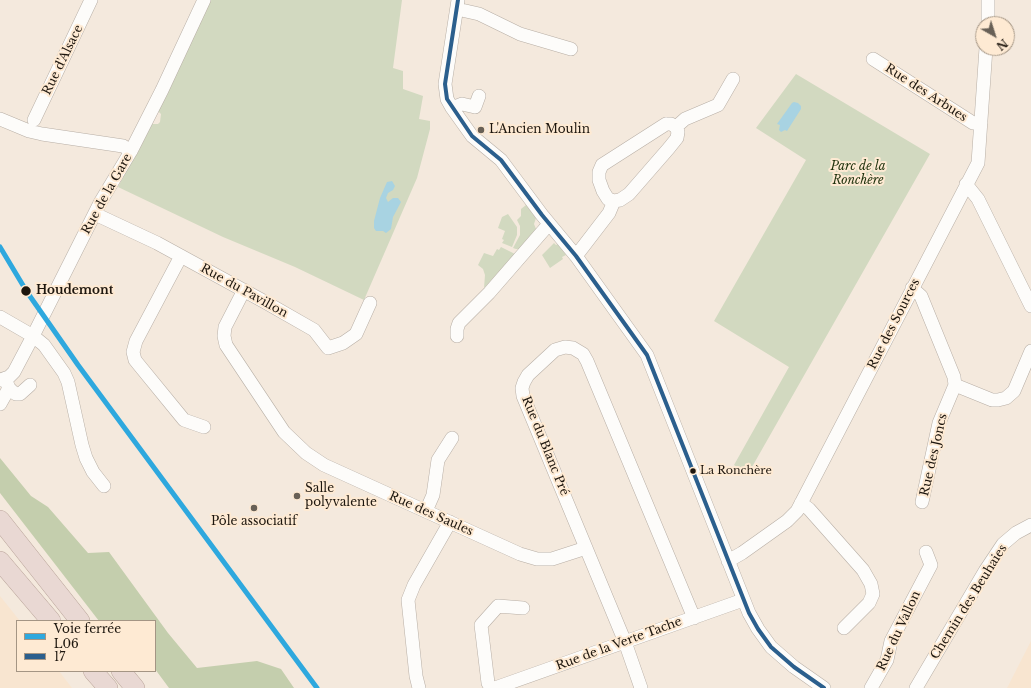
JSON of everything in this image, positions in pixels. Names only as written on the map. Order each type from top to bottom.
[{"type":"highway","points":[[0,520],[79,620]]},
{"type":"highway","points":[[0,561],[50,620]]},
{"type":"highway","points":[[95,672],[108,688]]},
{"type":"highway","points":[[122,672],[135,688]]},
{"type":"street","name":"Rue d'Alsace","points":[[34,120],[91,0]]},
{"type":"street","name":"Rue de la Gare","points":[[0,404],[4,382],[14,372],[95,214],[131,151],[162,90],[204,0]]},
{"type":"street","points":[[988,0],[988,16]]},
{"type":"street","points":[[571,49],[520,34],[458,4],[445,84],[447,99],[472,136],[501,160],[549,224],[576,256],[648,355],[743,600],[758,629],[772,647],[794,667],[824,688]]},
{"type":"street","name":"Rue des Sources","points":[[728,561],[742,553],[787,521],[792,517],[801,503],[978,163],[985,56]]},
{"type":"street","name":"Rue des Arbues","points":[[873,59],[973,123],[981,123]]},
{"type":"street","points":[[676,127],[685,119],[718,105],[733,79]]},
{"type":"street","points":[[452,108],[462,104],[475,107],[479,96]]},
{"type":"street","points":[[0,119],[29,131],[123,146],[131,151]]},
{"type":"street","points":[[666,124],[671,124],[676,127],[678,132],[677,138],[669,148],[629,194],[620,200],[614,201],[608,199],[599,180],[599,172],[602,165],[666,124]]},
{"type":"street","points":[[966,184],[978,199],[1031,306]]},
{"type":"street","points":[[576,256],[609,213],[614,201]]},
{"type":"street","name":"Rue du Pavillon","points":[[95,214],[157,243],[314,330],[328,348],[343,342],[356,334],[370,303]]},
{"type":"street","points":[[457,336],[459,323],[489,293],[549,224]]},
{"type":"street","points":[[181,256],[136,340],[133,352],[135,360],[184,420],[204,427]]},
{"type":"street","points":[[912,288],[921,296],[954,377],[955,385],[992,400],[1006,398],[1014,391],[1031,351]]},
{"type":"street","name":"Rue des Saules","points":[[244,290],[225,327],[224,336],[226,345],[284,432],[306,453],[324,465],[520,554],[537,559],[552,559],[586,548]]},
{"type":"street","points":[[0,317],[33,336],[44,345],[64,373],[68,382],[86,458],[93,472],[104,486]]},
{"type":"street","name":"Rue du Blanc Pré","points":[[641,688],[625,642],[523,396],[522,388],[528,375],[555,350],[565,347],[578,350],[587,361],[694,618]]},
{"type":"street","points":[[4,382],[13,392],[20,394],[30,385]]},
{"type":"street","name":"Rue des Joncs","points":[[922,502],[939,423],[955,385]]},
{"type":"street","points":[[426,511],[433,495],[438,460],[452,438]]},
{"type":"street","points":[[801,503],[809,509],[858,564],[871,584],[873,594],[869,603],[844,628]]},
{"type":"street","points":[[419,688],[416,676],[408,600],[414,585],[450,522]]},
{"type":"street","name":"Chemin des Beuhaies","points":[[916,688],[976,586],[1003,544],[1016,532],[1031,525]]},
{"type":"street","name":"Rue du Vallon","points":[[871,688],[887,660],[891,641],[931,565],[926,552]]},
{"type":"street","name":"Rue de la Verte Tache","points":[[495,688],[743,600]]},
{"type":"street","points":[[491,688],[488,683],[481,625],[498,606],[523,608]]},
{"type":"shaded area","points":[[0,596],[19,620],[16,620],[16,672],[60,672],[72,688],[0,688]]},
{"type":"shaded area","points":[[1031,641],[1031,688],[1007,688]]},
{"type":"green space","points":[[211,0],[402,0],[393,68],[403,71],[403,89],[423,96],[419,119],[430,121],[430,129],[417,178],[364,300],[295,267],[223,237],[118,187],[151,124],[158,124],[160,122],[161,114],[158,111]]},
{"type":"green space","name":"Parc de la Ronchère","points":[[796,74],[930,154],[748,474],[734,465],[789,367],[714,321],[806,160],[756,128]]},
{"type":"green space","points":[[526,205],[536,218],[534,224],[536,229],[519,249],[516,249],[513,248],[520,235],[520,226],[517,220],[521,216],[521,209]]},
{"type":"green space","points":[[508,214],[517,227],[517,235],[512,247],[502,243],[504,240],[502,239],[505,231],[498,228],[502,217]]},
{"type":"green space","points":[[554,243],[556,245],[558,244],[566,255],[562,257],[563,259],[550,268],[542,255]]},
{"type":"green space","points":[[501,247],[515,254],[484,288],[485,275],[483,269],[478,265],[484,253],[493,256],[497,249],[499,250]]},
{"type":"green space","points":[[0,458],[31,496],[48,507],[88,553],[109,552],[168,633],[197,668],[257,661],[281,669],[294,688],[169,688],[156,670],[156,620],[98,620],[0,493]]},
{"type":"water","points":[[794,102],[801,106],[801,109],[787,131],[785,130],[781,132],[779,130],[780,125],[777,124]]},
{"type":"water","points":[[392,181],[395,186],[393,190],[388,193],[386,198],[388,202],[393,198],[398,198],[401,202],[393,217],[391,229],[386,233],[383,231],[376,231],[374,228],[374,221],[380,198],[387,182]]},
{"type":"rail line","name":"L06","points":[[0,247],[27,292],[78,365],[317,688]]},
{"type":"transit line","name":"17","points":[[458,0],[445,84],[447,99],[472,136],[501,160],[542,215],[576,256],[647,355],[749,613],[771,647],[794,667],[824,688]]},
{"type":"place","name":"L'Ancien Moulin","points":[[481,130]]},
{"type":"place","name":"Houdemont","points":[[26,291]]},
{"type":"place","name":"La Ronchère","points":[[693,471]]},
{"type":"place","name":"Salle polyvalente","points":[[297,496]]},
{"type":"place","name":"Pôle associatif","points":[[254,508]]}]
